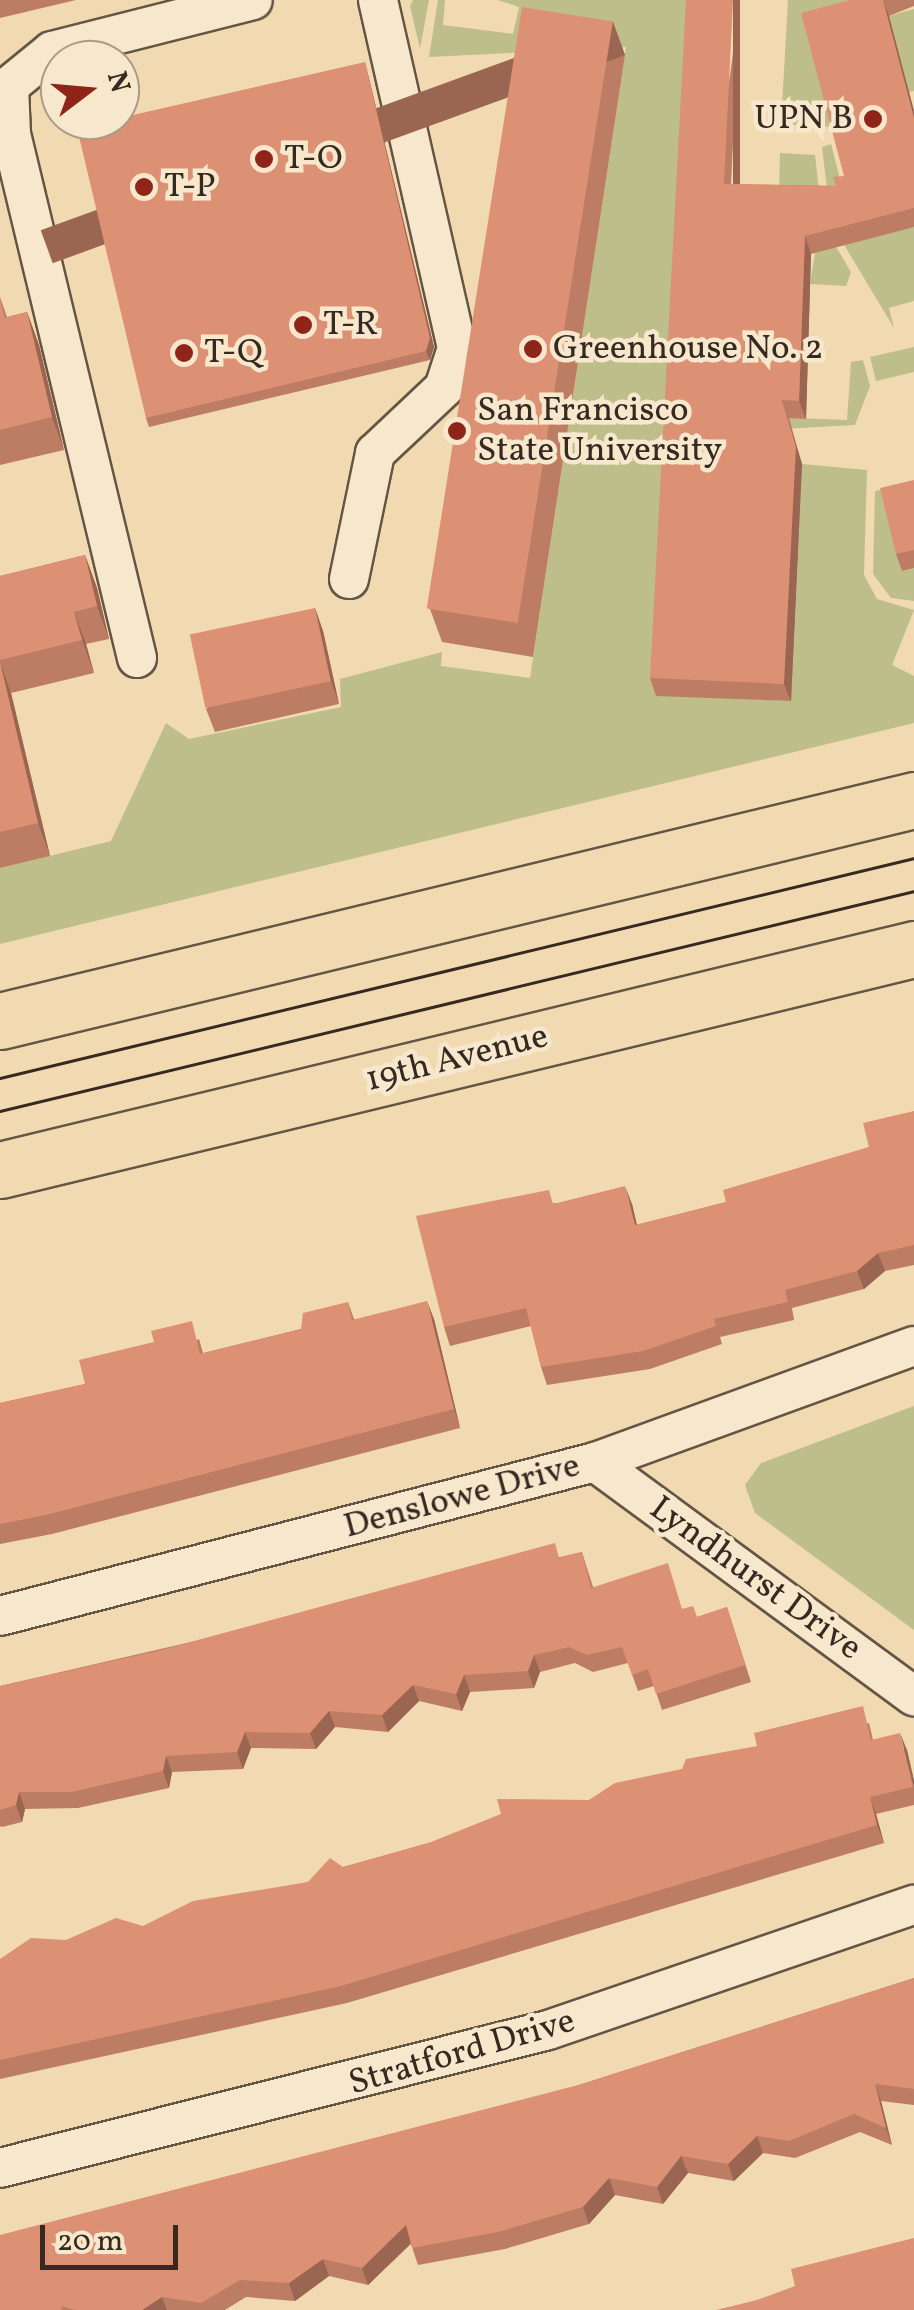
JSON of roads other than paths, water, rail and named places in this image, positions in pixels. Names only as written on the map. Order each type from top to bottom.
[{"type":"highway","points":[[0,1020],[914,800]]},
{"type":"highway","name":"19th Avenue","points":[[0,1170],[914,949]]},
{"type":"street","points":[[137,658],[11,134],[8,86],[52,51],[253,0]]},
{"type":"street","points":[[349,579],[376,453],[444,388],[457,348],[378,0]]},
{"type":"street","name":"Denslowe Drive","points":[[0,1616],[595,1462],[914,1346]]},
{"type":"street","name":"Lyndhurst Drive","points":[[595,1462],[914,1696]]},
{"type":"street","name":"Stratford Drive","points":[[0,2168],[548,2030],[914,1904]]},
{"type":"tram line","points":[[0,1078],[914,858]]},
{"type":"tram line","points":[[0,1111],[914,891]]},
{"type":"place","name":"UPN B","points":[[873,119]]},
{"type":"place","name":"T-O","points":[[264,159]]},
{"type":"place","name":"T-P","points":[[144,187]]},
{"type":"place","name":"T-R","points":[[303,325]]},
{"type":"place","name":"Greenhouse No. 2","points":[[533,349]]},
{"type":"place","name":"T-Q","points":[[184,353]]},
{"type":"place","name":"San Francisco State University","points":[[457,431]]}]
